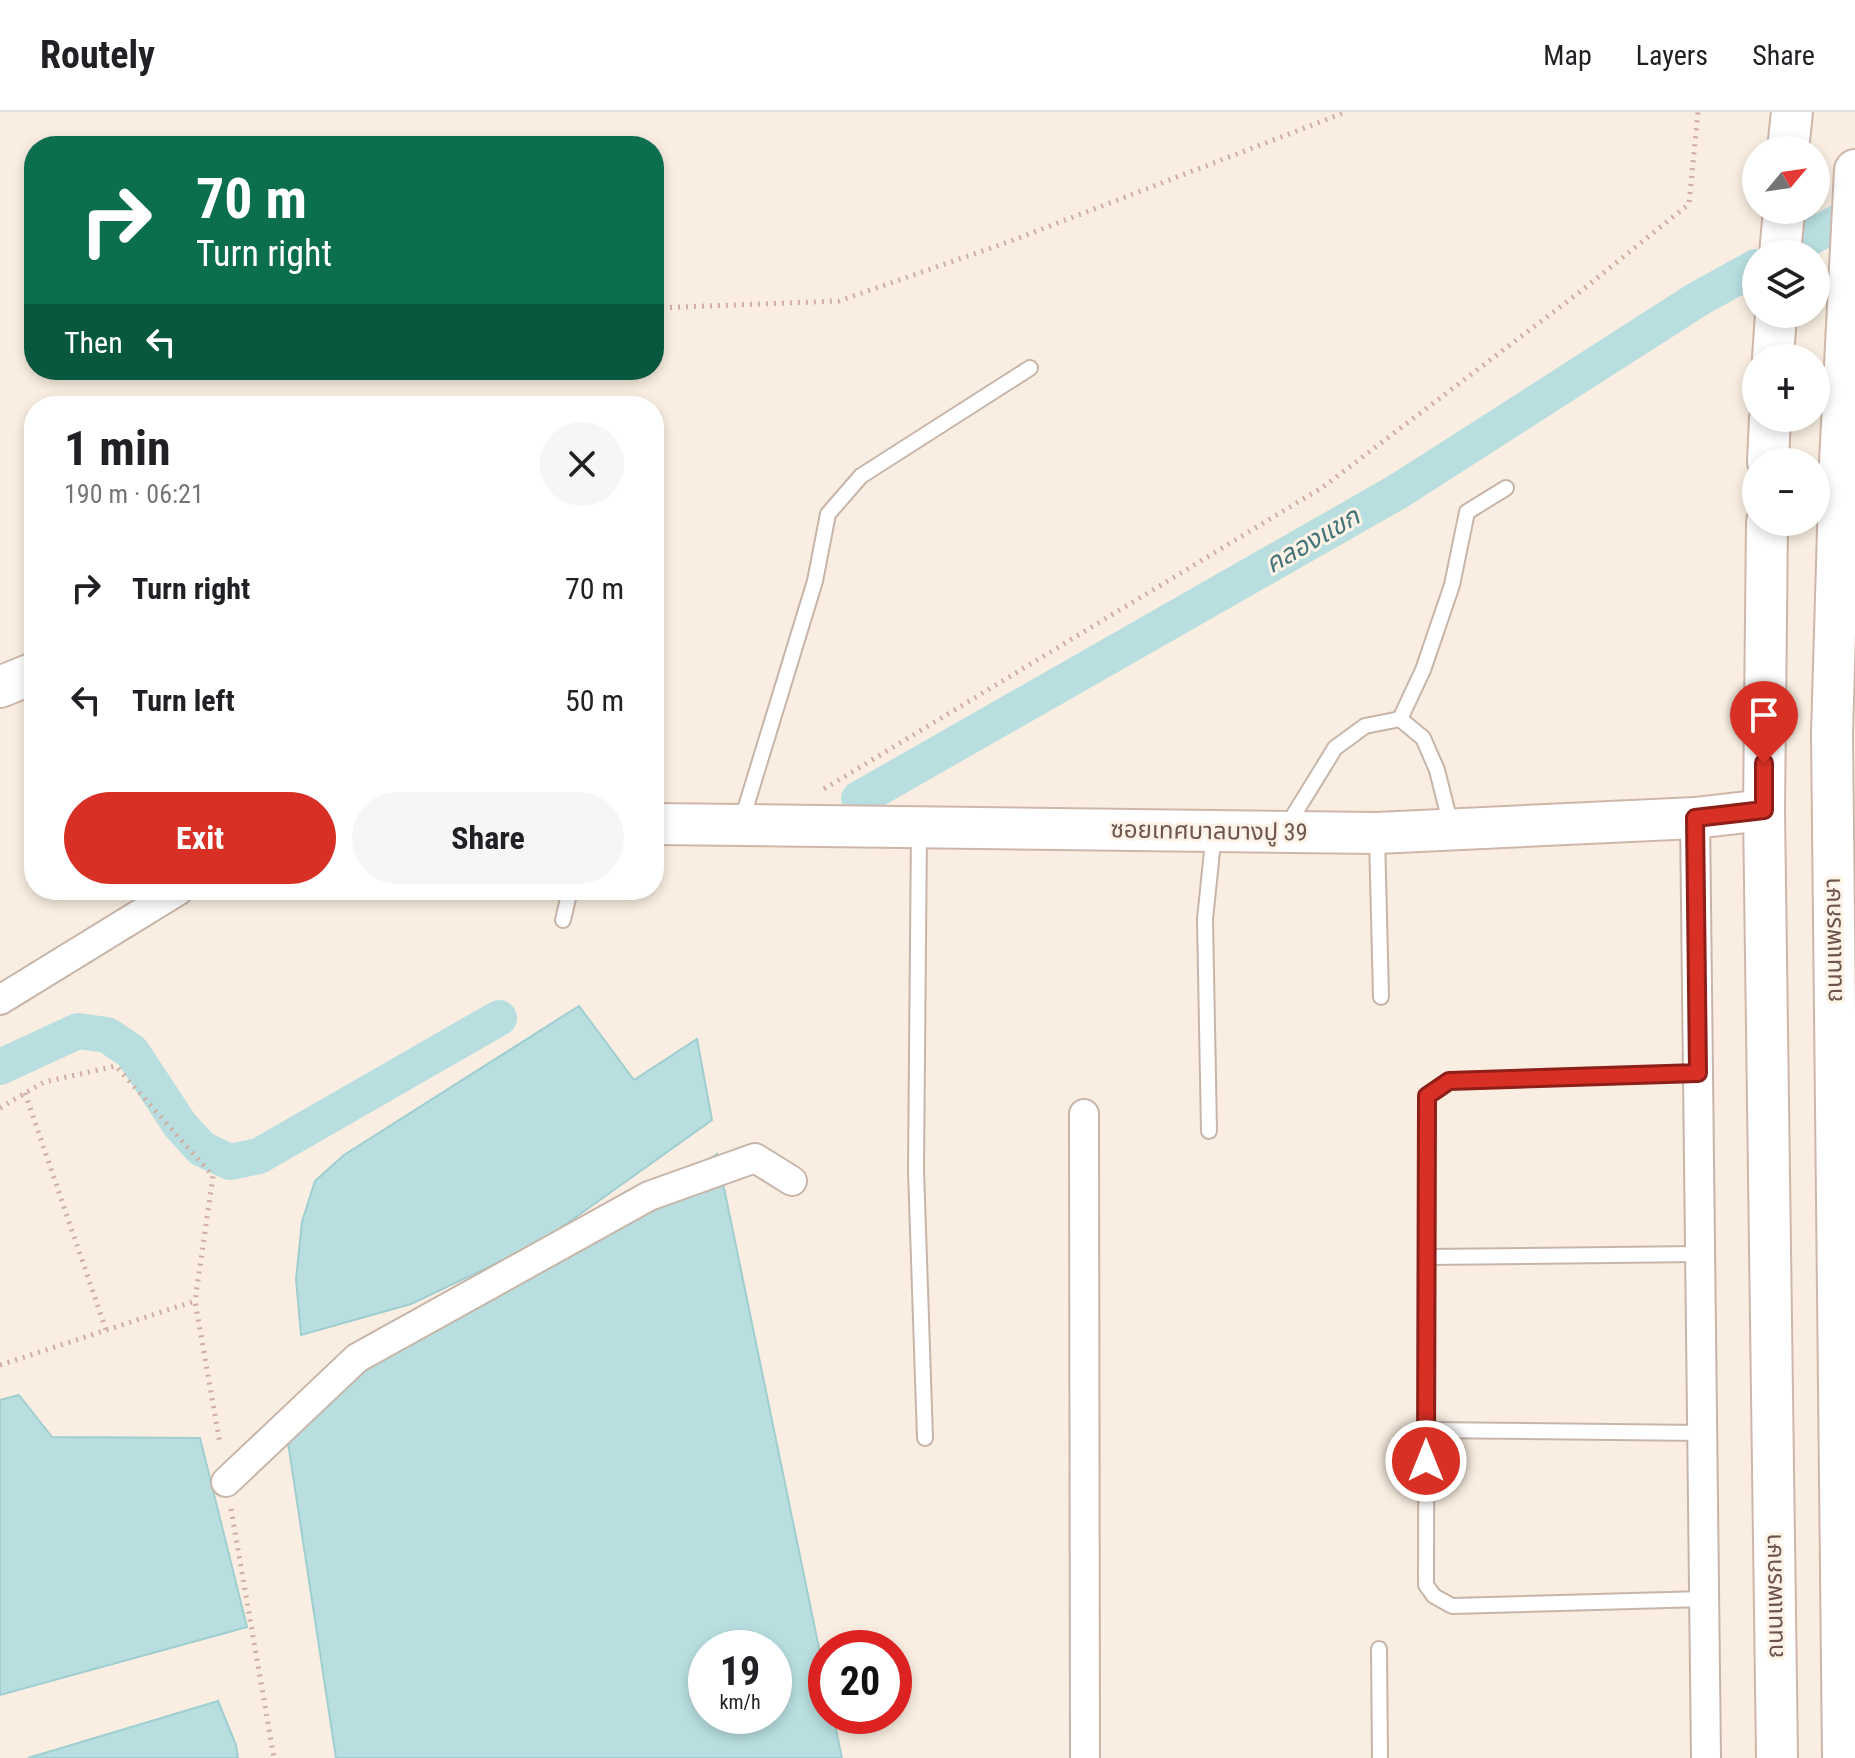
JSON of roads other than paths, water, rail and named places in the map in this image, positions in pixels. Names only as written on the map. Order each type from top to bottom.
[{"type":"main road","points":[[1789,136],[1792,112]]},
{"type":"main road","name":"ถนนแพรกษา","points":[[1843,1758],[1845,1118],[1838,680],[1840,462],[1855,170]]},
{"type":"main road","name":"ถนนแพรกษา","points":[[1767,536],[1764,810],[1777,1758]]},
{"type":"main road","points":[[0,687],[24,677]]},
{"type":"main road","name":"ซอยเทศบาลบางปู 39","points":[[664,824],[1377,833],[1695,818],[1764,810]]},
{"type":"street","points":[[1695,818],[1706,1758]]},
{"type":"street","points":[[0,1000],[163,900]]},
{"type":"street","points":[[1084,1114],[1085,1758]]},
{"type":"street","points":[[226,1482],[357,1358],[649,1196],[755,1158],[792,1181]]},
{"type":"lane","points":[[740,824],[815,581],[828,514],[861,476],[1030,368]]},
{"type":"lane","points":[[1400,719],[1423,670],[1452,585],[1467,512],[1506,488]]},
{"type":"lane","points":[[1400,719],[1423,738],[1437,770],[1452,830]]},
{"type":"lane","points":[[1283,834],[1335,748],[1365,726],[1400,719]]},
{"type":"lane","points":[[919,827],[916,1170],[925,1438]]},
{"type":"lane","points":[[1209,1131],[1205,919],[1214,832]]},
{"type":"lane","points":[[1377,833],[1381,997]]},
{"type":"lane","points":[[563,920],[568,900]]},
{"type":"lane","points":[[1698,1073],[1449,1081],[1427,1096],[1426,1585],[1434,1596],[1452,1606],[1704,1599]]},
{"type":"lane","points":[[1427,1257],[1699,1254]]},
{"type":"lane","points":[[1426,1430],[1702,1433]]},
{"type":"lane","points":[[1379,1649],[1380,1758]]},
{"type":"water","points":[[579,1006],[634,1080],[697,1039],[712,1120],[541,1242],[411,1304],[301,1335],[296,1279],[302,1222],[315,1181],[344,1155]]},
{"type":"water","points":[[717,1154],[815,1630],[808,1630],[808,1734],[837,1734],[842,1758],[336,1758],[287,1436],[295,1398],[560,1261]]},
{"type":"water","points":[[19,1395],[52,1437],[200,1438],[247,1627],[0,1695],[0,1400]]},
{"type":"water","points":[[218,1701],[236,1745],[238,1758],[28,1758]]},
{"type":"waterway","name":"คลองแขก","points":[[1806,240],[1855,213]]},
{"type":"waterway","name":"คลองแขก","points":[[859,799],[1397,492],[1698,299],[1742,275]]},
{"type":"waterway","points":[[0,1067],[78,1031],[107,1035],[132,1052],[180,1125],[202,1149],[230,1162],[259,1156],[499,1018]]}]
